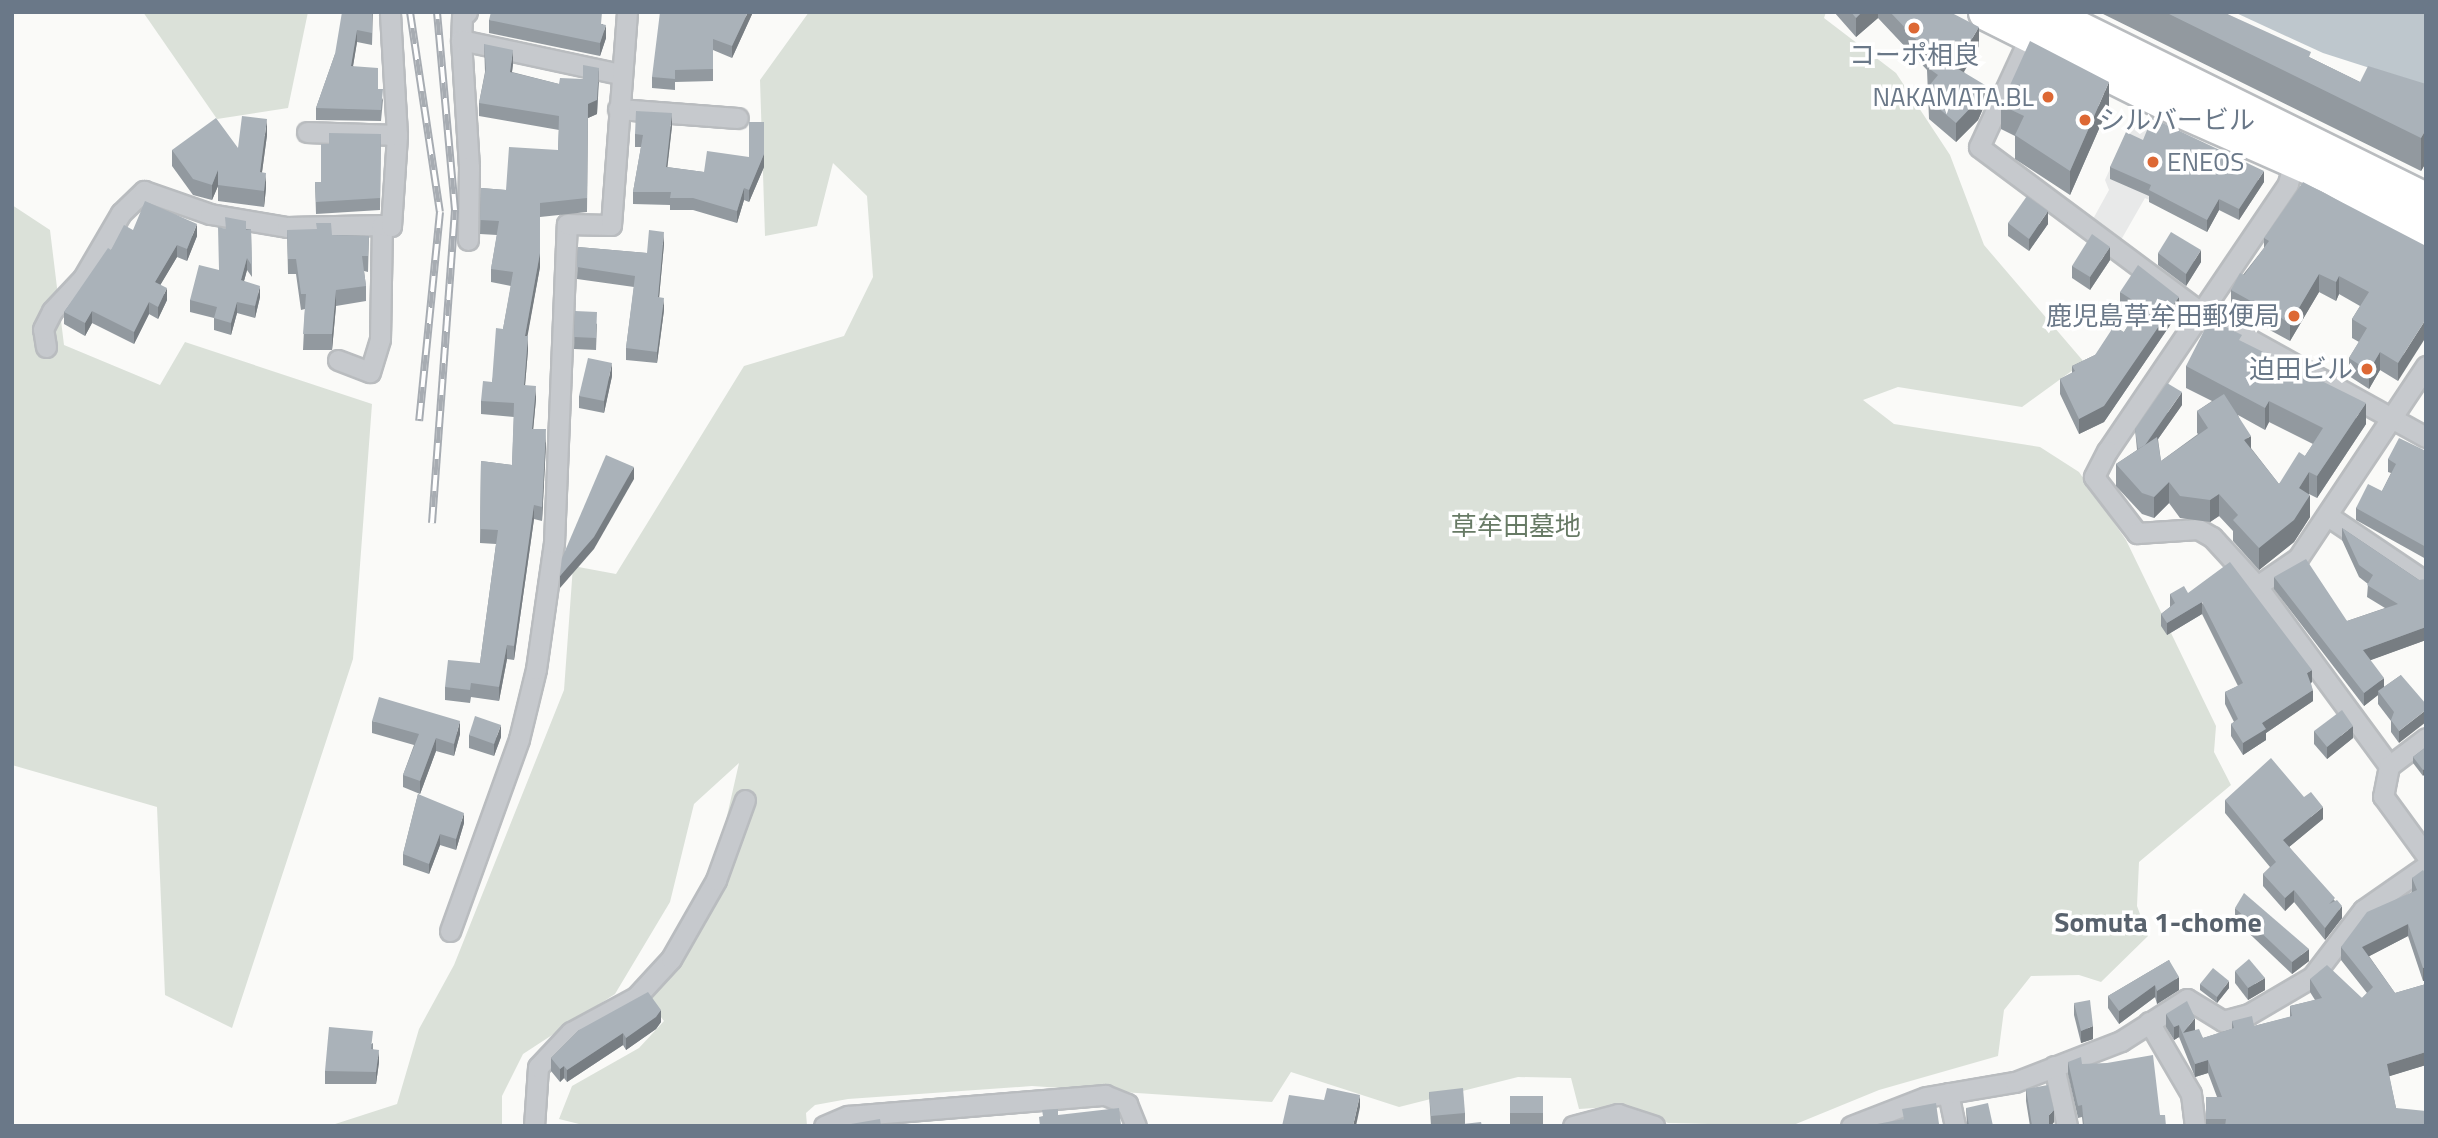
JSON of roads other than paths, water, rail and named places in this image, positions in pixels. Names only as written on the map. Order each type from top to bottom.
[{"type":"highway","points":[[1986,12],[2038,23],[2298,150],[2426,201]]},
{"type":"highway","points":[[2298,150],[2330,176],[2426,232]]},
{"type":"street","points":[[46,347],[43,329],[52,311],[83,278],[121,214],[144,191],[210,215],[287,227],[391,226],[397,135],[390,12]]},
{"type":"street","points":[[467,12],[462,16],[461,40],[469,167],[468,240]]},
{"type":"street","points":[[450,931],[519,739],[536,669],[554,543],[566,224],[611,225],[620,74],[627,12]]},
{"type":"street","points":[[2038,23],[1979,147],[2202,313],[2426,437]]},
{"type":"street","points":[[461,40],[620,74]]},
{"type":"street","points":[[618,108],[738,118]]},
{"type":"street","points":[[307,132],[397,135]]},
{"type":"street","points":[[2298,150],[2288,184],[2094,477],[2137,533],[2198,529],[2212,537],[2257,586],[2389,766]]},
{"type":"street","points":[[338,360],[370,372],[374,360],[380,339],[382,225]]},
{"type":"street","points":[[2257,586],[2298,558],[2426,366]]},
{"type":"street","points":[[2328,516],[2426,582]]},
{"type":"street","points":[[2426,738],[2389,766],[2384,796],[2426,855]]},
{"type":"street","points":[[534,1126],[538,1067],[571,1032],[636,997],[671,959],[716,880],[746,800]]},
{"type":"street","points":[[1851,1126],[1948,1093],[2004,1084],[2121,1041],[2187,999],[2223,1021],[2249,1014],[2289,994],[2321,967],[2363,910],[2426,866]]},
{"type":"street","points":[[2149,1022],[2191,1094],[2195,1126]]},
{"type":"street","points":[[2054,1066],[2067,1126]]},
{"type":"street","points":[[1948,1093],[1955,1126]]},
{"type":"street","points":[[824,1126],[848,1116],[1105,1095],[1128,1104],[1136,1126]]},
{"type":"street","points":[[1573,1126],[1618,1114],[1654,1126]]},
{"type":"railway","points":[[410,12],[440,212],[419,421]]},
{"type":"railway","points":[[432,523],[455,210],[437,12]]},
{"type":"place","name":"コーポ相良","points":[[1914,28]]},
{"type":"place","name":"NAKAMATA.BL","points":[[2048,97]]},
{"type":"place","name":"シルバービル","points":[[2085,120]]},
{"type":"place","name":"ENEOS","points":[[2153,162]]},
{"type":"place","name":"鹿児島草牟田郵便局","points":[[2294,316]]},
{"type":"place","name":"迫田ビル","points":[[2367,369]]},
{"type":"district","name":"Somuta 1-chome","points":[[2158,922]]},
{"type":"park label","name":"草牟田墓地","points":[[1516,526]]}]
